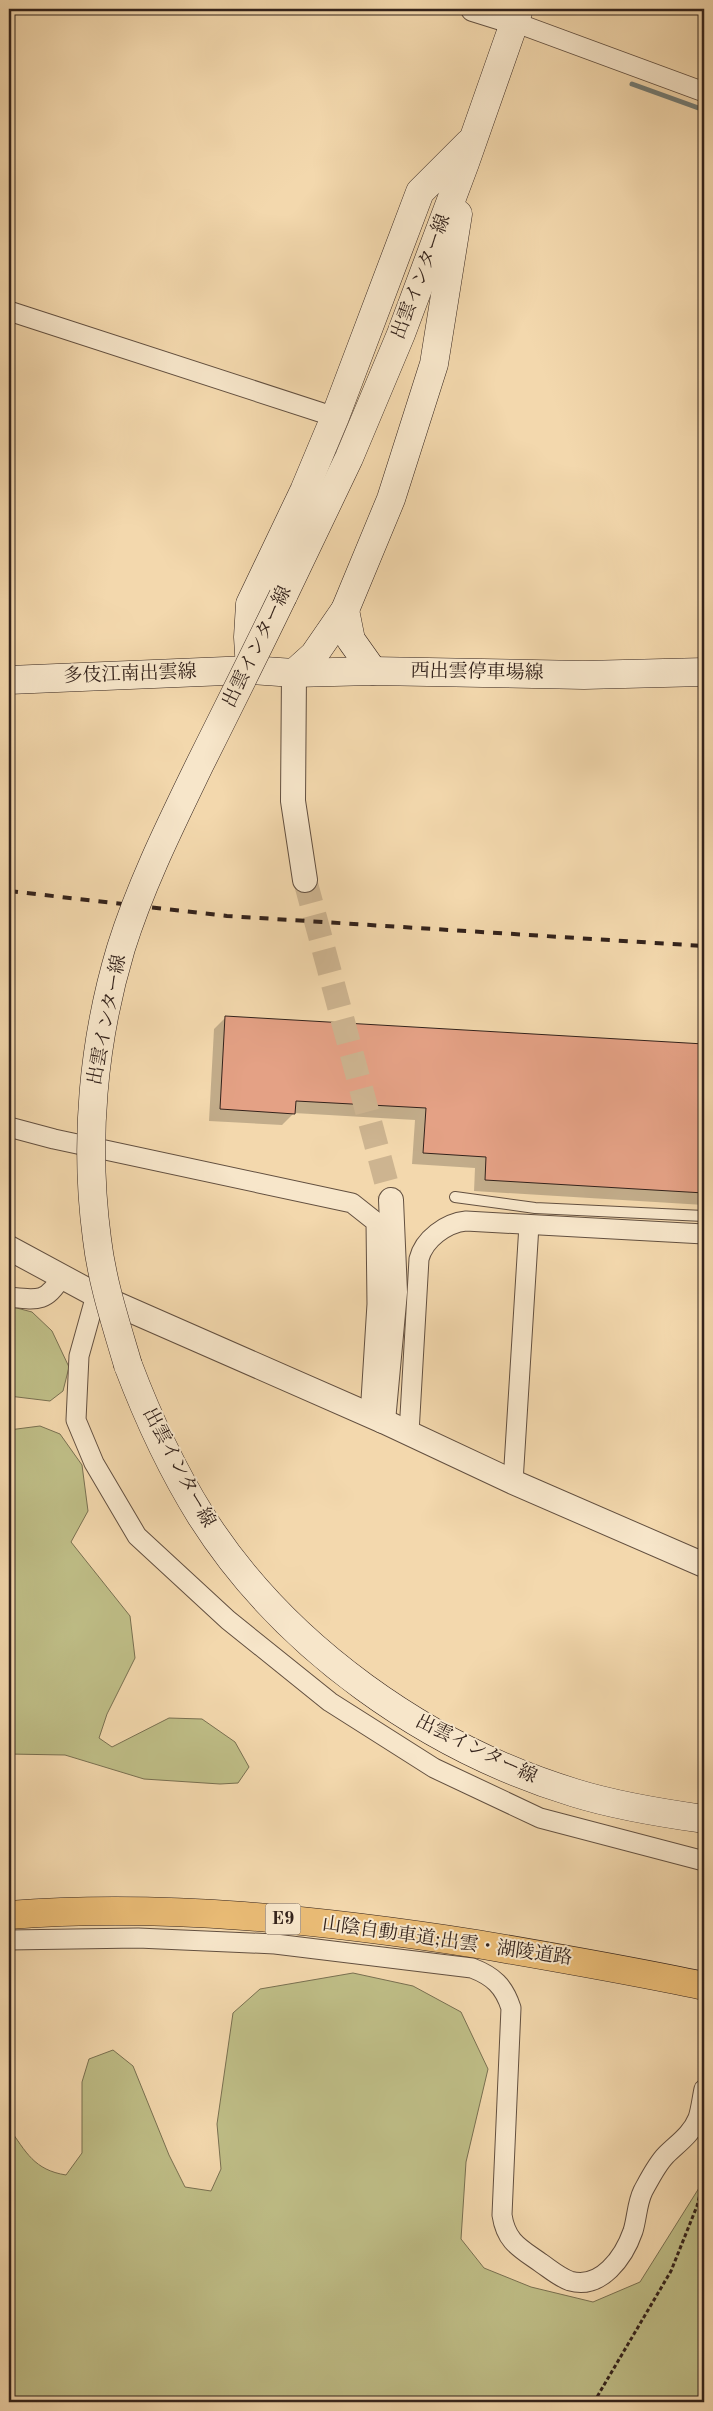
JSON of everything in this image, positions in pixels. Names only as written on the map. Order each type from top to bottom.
[{"type":"highway","name":"山陰自動車道;出雲・湖陵道路","points":[[9,1915],[147,1912],[264,1917],[387,1930],[554,1957],[704,1986]]},
{"type":"main road","name":"出雲インター線","points":[[516,15],[470,151],[398,343],[349,458],[152,866],[121,948],[102,1030],[93,1101],[92,1143],[96,1230],[105,1282],[128,1365],[159,1442],[201,1516],[224,1548],[281,1615],[354,1680],[423,1727],[458,1746],[529,1777],[574,1793],[614,1804],[704,1819]]},
{"type":"main road","points":[[250,670],[248,637],[250,604],[304,491],[335,417],[420,192],[470,151]]},
{"type":"main road","points":[[294,673],[314,654],[345,610],[391,499],[434,364],[470,151]]},
{"type":"main road","points":[[345,610],[351,640],[373,671]]},
{"type":"main road","name":"西出雲停車場線","points":[[250,670],[294,673],[373,671],[584,675],[704,672]]},
{"type":"main road","name":"多伎江南出雲線","points":[[9,680],[250,670]]},
{"type":"street","points":[[474,9],[516,15],[704,92]]},
{"type":"street","points":[[9,311],[335,417]]},
{"type":"street","points":[[294,673],[293,801],[306,880]]},
{"type":"street","points":[[9,1127],[91,1147],[352,1203],[376,1222],[378,1304],[376,1418]]},
{"type":"street","points":[[376,1418],[395,1292],[391,1200]]},
{"type":"street","points":[[409,1433],[421,1251],[429,1239],[457,1222],[704,1234]]},
{"type":"street","points":[[513,1482],[529,1225]]},
{"type":"street","points":[[9,1248],[96,1295],[376,1418],[513,1482],[704,1565]]},
{"type":"street","points":[[9,1297],[37,1299],[48,1296],[61,1277]]},
{"type":"street","points":[[96,1295],[79,1356],[76,1420],[94,1463],[137,1536],[228,1620],[323,1696],[434,1768],[540,1818],[704,1861]]},
{"type":"street","points":[[9,1940],[138,1938],[274,1944],[472,1968],[494,1978],[502,1987],[511,2008],[502,2215],[504,2225],[514,2243],[559,2276],[571,2281],[583,2282],[596,2279],[607,2272],[616,2261],[631,2236],[643,2191],[665,2156],[684,2141],[698,2119],[704,2088]]},
{"type":"lane","points":[[455,1197],[535,1208],[704,1216]]},
{"type":"path","points":[[594,2402],[671,2272],[697,2206],[704,2178]]},
{"type":"shaded area","points":[[9,1306],[32,1312],[52,1331],[69,1367],[63,1391],[50,1401],[9,1396]]},
{"type":"shaded area","points":[[40,1426],[60,1434],[82,1465],[88,1511],[71,1542],[130,1616],[135,1658],[107,1714],[99,1738],[112,1747],[169,1718],[202,1719],[235,1742],[249,1767],[238,1783],[220,1784],[144,1779],[65,1755],[9,1754],[9,1430]]},
{"type":"shaded area","points":[[353,1973],[413,1986],[461,2012],[488,2069],[466,2162],[461,2239],[484,2268],[531,2287],[593,2302],[640,2282],[704,2180],[704,2402],[9,2402],[9,2128],[26,2152],[38,2164],[55,2173],[66,2175],[82,2153],[82,2082],[89,2059],[113,2050],[133,2066],[169,2155],[185,2187],[211,2191],[221,2169],[217,2124],[233,2013],[260,1989]]},
{"type":"building","points":[[225,1016],[704,1044],[704,1193],[485,1180],[486,1157],[423,1153],[426,1108],[296,1101],[295,1114],[220,1109]]},
{"type":"waterway","points":[[400,9],[411,12]]},
{"type":"waterway","points":[[632,84],[704,110]]},
{"type":"tunnel","points":[[305,880],[391,1200]]},
{"type":"railway","points":[[9,891],[227,916],[704,946]]}]
